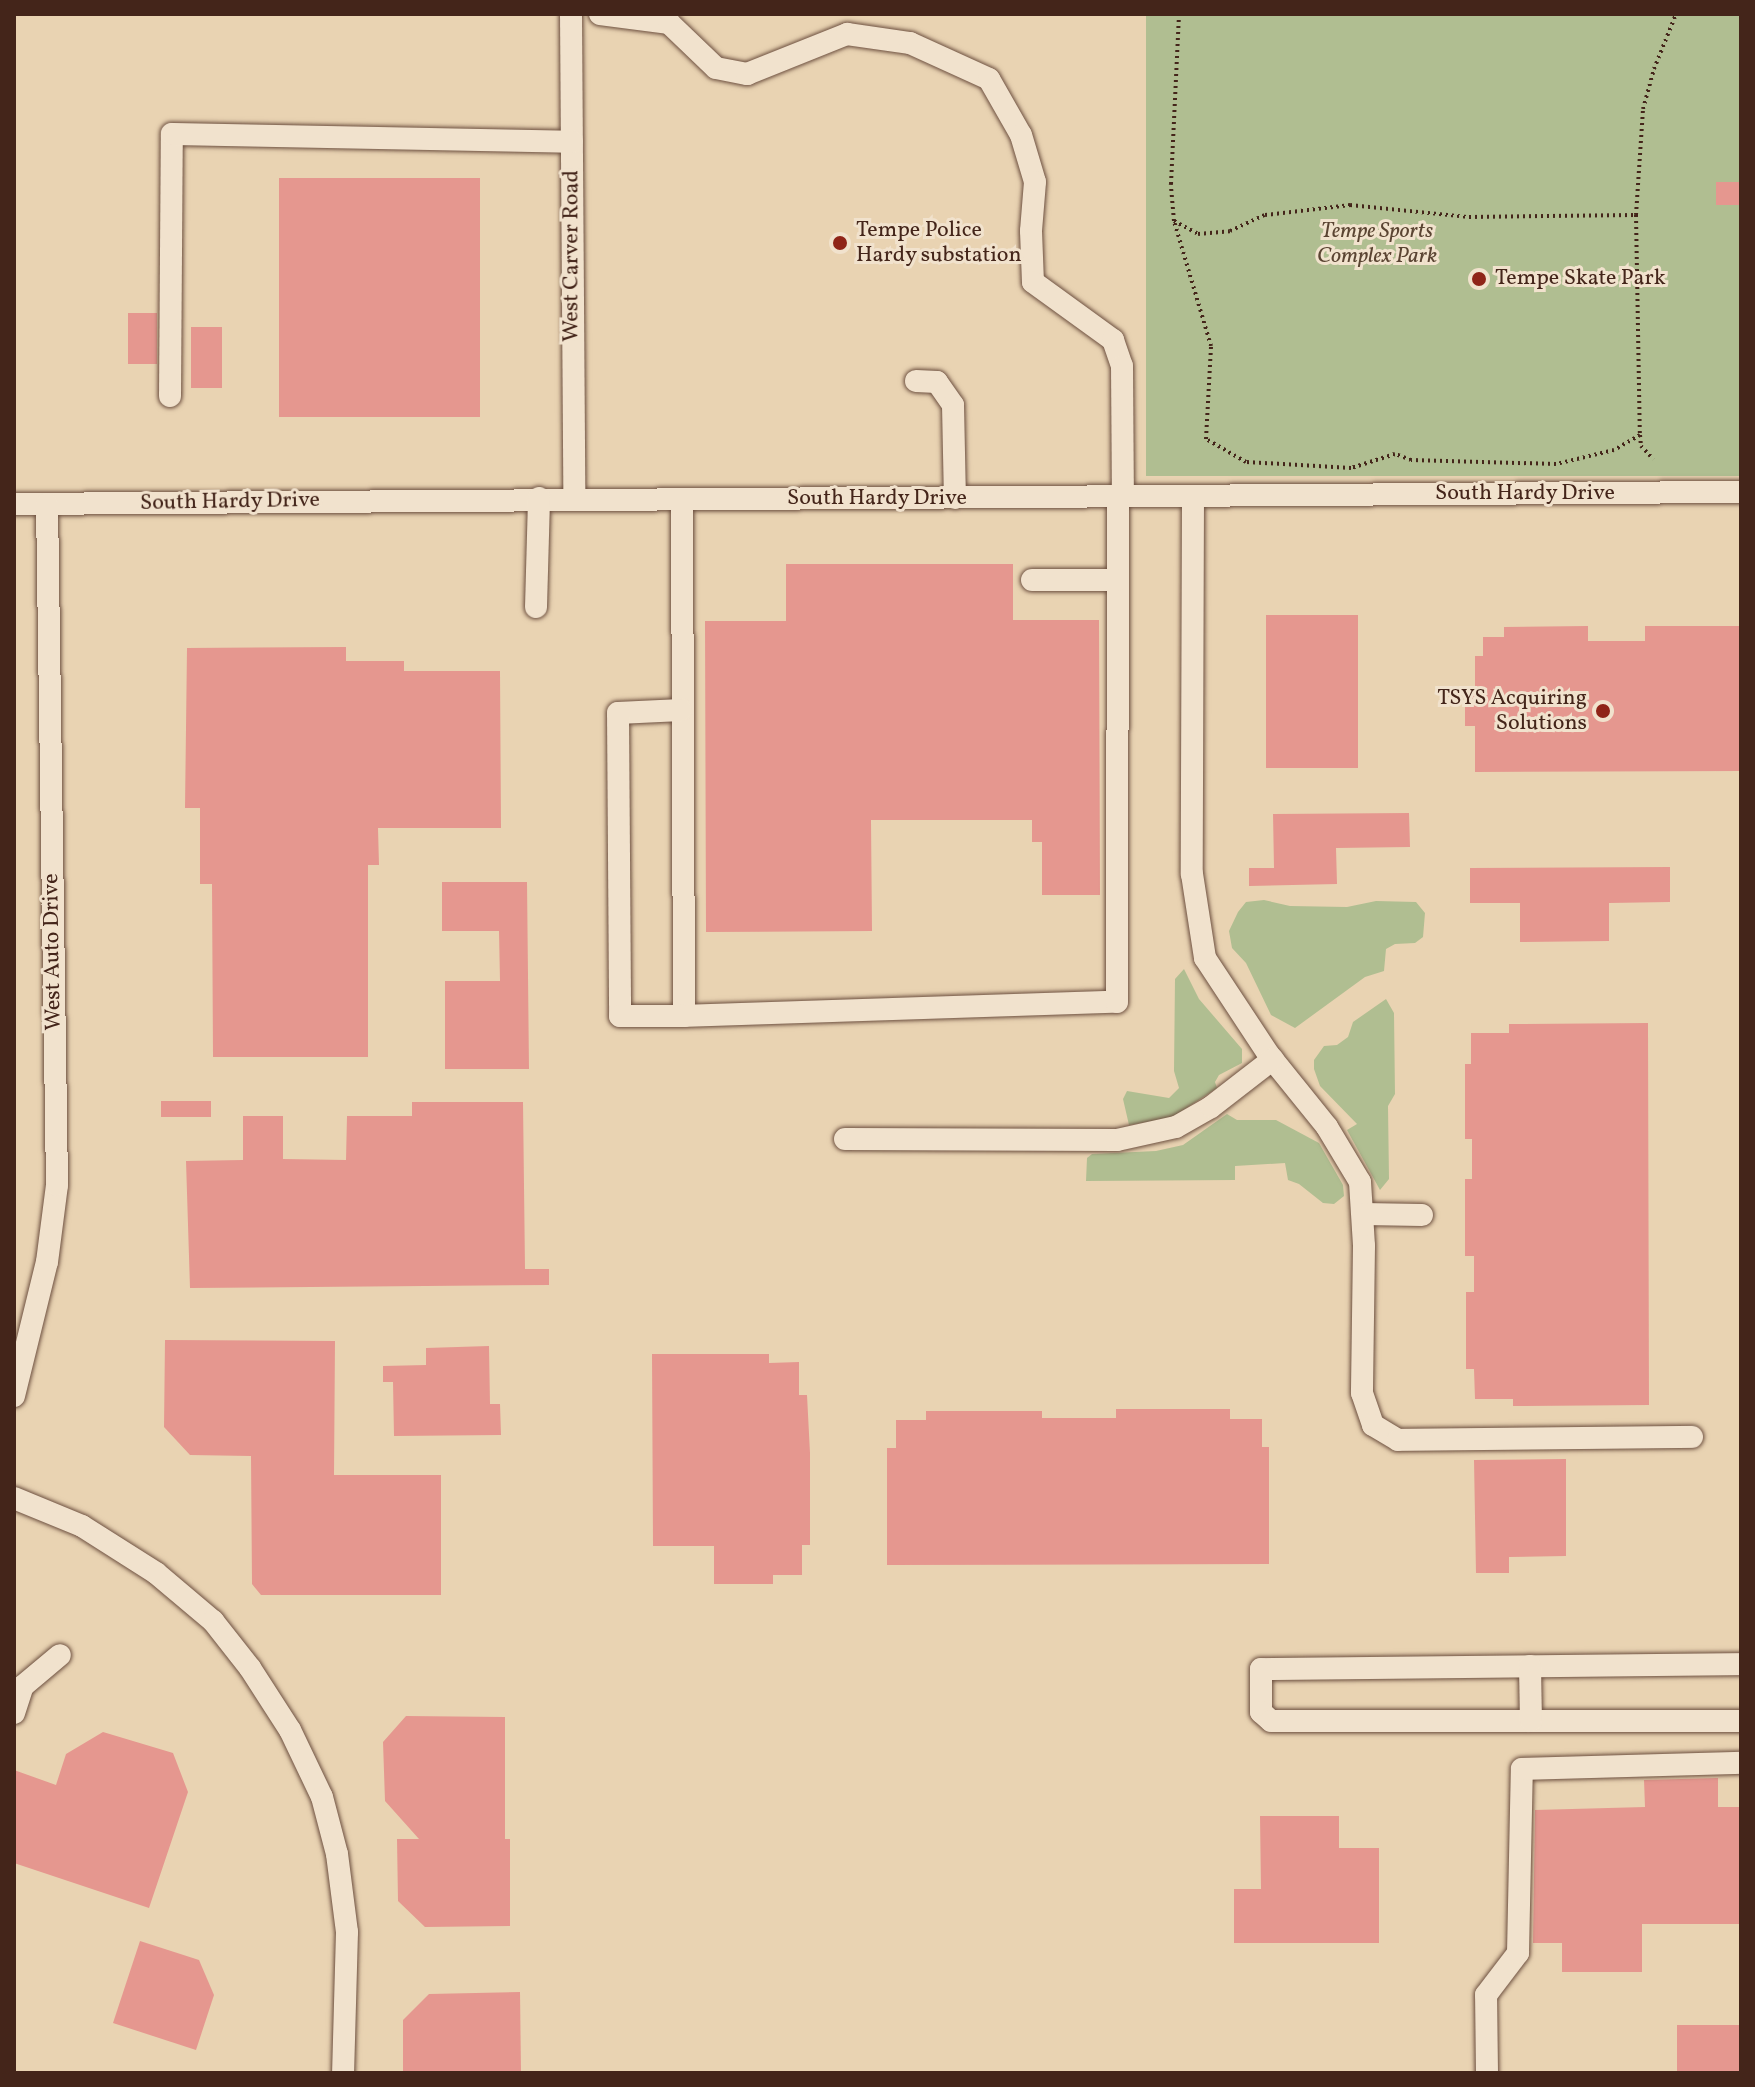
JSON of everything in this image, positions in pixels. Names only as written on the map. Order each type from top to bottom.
[{"type":"street","name":"West Carver Road","points":[[571,14],[574,498]]},
{"type":"street","points":[[600,14],[669,23],[716,68],[747,74],[847,34],[910,43],[989,79],[1021,135],[1035,182],[1031,231],[1033,282],[1113,340],[1122,366],[1117,580],[1117,1002],[620,1016],[618,713],[681,710]]},
{"type":"street","points":[[170,396],[172,134],[572,142]]},
{"type":"street","points":[[916,381],[937,382],[953,405],[955,498]]},
{"type":"street","name":"South Hardy Drive","points":[[14,504],[1741,492]]},
{"type":"street","points":[[1193,497],[1192,874],[1205,958],[1273,1059],[1327,1127],[1360,1182],[1363,1214],[1362,1393],[1373,1425],[1398,1440],[1692,1437]]},
{"type":"street","points":[[536,607],[539,498]]},
{"type":"street","points":[[682,501],[684,1016]]},
{"type":"street","name":"West Auto Drive","points":[[14,1396],[47,1262],[57,1185],[47,504]]},
{"type":"street","points":[[1032,580],[1117,580]]},
{"type":"street","points":[[845,1139],[1117,1140],[1176,1127],[1211,1107],[1273,1059]]},
{"type":"street","points":[[1363,1214],[1422,1215]]},
{"type":"street","points":[[14,1498],[34,1503],[82,1526],[156,1573],[213,1621],[250,1668],[290,1730],[322,1797],[337,1854],[347,1932],[343,2073]]},
{"type":"street","points":[[14,1713],[23,1686],[60,1655]]},
{"type":"street","points":[[1741,1664],[1261,1669],[1261,1712],[1271,1721],[1741,1721]]},
{"type":"street","points":[[1530,1666],[1531,1721]]},
{"type":"street","points":[[1487,2073],[1486,1995],[1518,1953],[1522,1769],[1741,1763]]},
{"type":"path","points":[[1179,14],[1173,116],[1174,221],[1211,346],[1206,439],[1246,462],[1351,468],[1395,454],[1411,460],[1556,464],[1614,450],[1640,435]]},
{"type":"path","points":[[1653,459],[1644,453],[1640,435],[1636,215],[1643,109],[1654,69],[1676,14]]},
{"type":"path","points":[[1174,221],[1198,234],[1230,231],[1265,215],[1350,205],[1469,217],[1636,215]]},
{"type":"green space","name":"Tempe Sports Complex Park","points":[[1146,14],[1741,14],[1741,476],[1146,476]]},
{"type":"green space","points":[[1264,900],[1290,906],[1347,907],[1376,901],[1416,902],[1425,913],[1423,937],[1415,943],[1395,944],[1386,949],[1384,971],[1365,977],[1295,1028],[1271,1015],[1246,963],[1232,948],[1229,931],[1238,912],[1246,902]]},
{"type":"green space","points":[[1184,969],[1199,999],[1242,1049],[1242,1063],[1219,1075],[1215,1082],[1217,1088],[1171,1118],[1129,1125],[1123,1099],[1127,1091],[1169,1098],[1179,1088],[1174,1071],[1175,979]]},
{"type":"green space","points":[[1386,999],[1394,1013],[1395,1094],[1388,1106],[1389,1179],[1380,1190],[1347,1130],[1357,1124],[1320,1086],[1314,1060],[1324,1046],[1337,1045],[1348,1037],[1353,1022]]},
{"type":"green space","points":[[1227,1114],[1237,1120],[1276,1120],[1319,1143],[1343,1185],[1344,1196],[1334,1204],[1323,1203],[1299,1184],[1288,1180],[1285,1163],[1235,1166],[1235,1180],[1086,1181],[1087,1158],[1092,1154],[1156,1151],[1183,1145]]},
{"type":"building","points":[[279,178],[480,178],[480,417],[279,417]]},
{"type":"building","points":[[1716,182],[1741,182],[1741,205],[1716,205]]},
{"type":"building","points":[[128,313],[157,313],[157,364],[128,364]]},
{"type":"building","points":[[191,327],[222,327],[222,388],[191,388]]},
{"type":"building","points":[[786,564],[1013,564],[1013,620],[1099,620],[1100,895],[1042,895],[1042,842],[1032,842],[1032,820],[871,820],[872,931],[706,932],[705,621],[786,621]]},
{"type":"building","points":[[1266,615],[1358,615],[1358,768],[1266,768]]},
{"type":"building","name":"TSYS Acquiring Solutions","points":[[1588,626],[1588,641],[1645,641],[1645,626],[1741,626],[1741,771],[1475,772],[1475,726],[1465,726],[1465,695],[1475,695],[1475,656],[1483,656],[1483,637],[1504,637],[1504,627]]},
{"type":"building","points":[[346,647],[346,661],[404,661],[404,671],[500,671],[501,828],[378,828],[379,865],[368,865],[368,1057],[213,1057],[212,884],[200,884],[200,808],[185,808],[187,648]]},
{"type":"building","points":[[1409,813],[1410,847],[1336,848],[1337,884],[1249,886],[1249,868],[1274,868],[1273,814]]},
{"type":"building","points":[[1670,867],[1670,902],[1609,903],[1609,941],[1520,942],[1520,903],[1470,903],[1470,868]]},
{"type":"building","points":[[442,882],[527,882],[529,1069],[445,1069],[445,981],[500,981],[499,931],[442,931]]},
{"type":"building","points":[[1648,1023],[1649,1405],[1513,1406],[1513,1399],[1475,1399],[1474,1369],[1466,1369],[1466,1292],[1474,1292],[1474,1256],[1465,1256],[1465,1179],[1472,1179],[1472,1139],[1465,1139],[1465,1064],[1471,1064],[1471,1033],[1509,1033],[1509,1024]]},
{"type":"building","points":[[161,1101],[211,1101],[211,1117],[161,1117]]},
{"type":"building","points":[[412,1102],[523,1102],[525,1269],[549,1269],[549,1285],[190,1288],[186,1161],[243,1160],[243,1116],[283,1116],[283,1159],[346,1160],[347,1116],[412,1116]]},
{"type":"building","points":[[165,1340],[335,1341],[334,1475],[441,1475],[441,1595],[261,1595],[252,1584],[251,1456],[190,1455],[164,1427]]},
{"type":"building","points":[[489,1346],[490,1404],[500,1404],[501,1435],[394,1436],[393,1382],[383,1382],[383,1366],[426,1365],[426,1348]]},
{"type":"building","points":[[652,1354],[769,1354],[769,1363],[799,1362],[799,1395],[807,1395],[810,1453],[810,1545],[802,1545],[802,1575],[773,1575],[773,1584],[714,1584],[714,1546],[653,1546]]},
{"type":"building","points":[[1116,1409],[1230,1409],[1230,1419],[1262,1419],[1262,1447],[1269,1447],[1269,1564],[887,1565],[887,1448],[896,1448],[896,1420],[926,1420],[926,1411],[1042,1411],[1042,1418],[1116,1418]]},
{"type":"building","points":[[1566,1459],[1566,1556],[1509,1557],[1509,1573],[1476,1573],[1474,1460]]},
{"type":"building","points":[[406,1716],[505,1717],[505,1839],[510,1839],[510,1926],[425,1927],[398,1901],[397,1839],[419,1839],[385,1801],[383,1742]]},
{"type":"building","points":[[103,1732],[173,1753],[188,1792],[149,1908],[14,1863],[14,1770],[56,1785],[66,1754]]},
{"type":"building","points":[[1718,1778],[1718,1807],[1741,1807],[1741,1924],[1642,1924],[1642,1972],[1562,1972],[1562,1943],[1533,1943],[1535,1810],[1645,1807],[1644,1780]]},
{"type":"building","points":[[1260,1816],[1339,1816],[1339,1848],[1379,1848],[1379,1943],[1234,1943],[1234,1889],[1261,1889]]},
{"type":"building","points":[[140,1941],[199,1960],[214,1995],[196,2050],[113,2023]]},
{"type":"building","points":[[520,1992],[521,2073],[403,2073],[403,2020],[429,1994]]},
{"type":"building","points":[[1677,2025],[1741,2025],[1741,2073],[1677,2073]]},
{"type":"place","name":"Tempe Police Hardy substation","points":[[840,243]]},
{"type":"place","name":"Tempe Skate Park","points":[[1479,279]]},
{"type":"place","name":"TSYS Acquiring Solutions","points":[[1603,711]]}]
